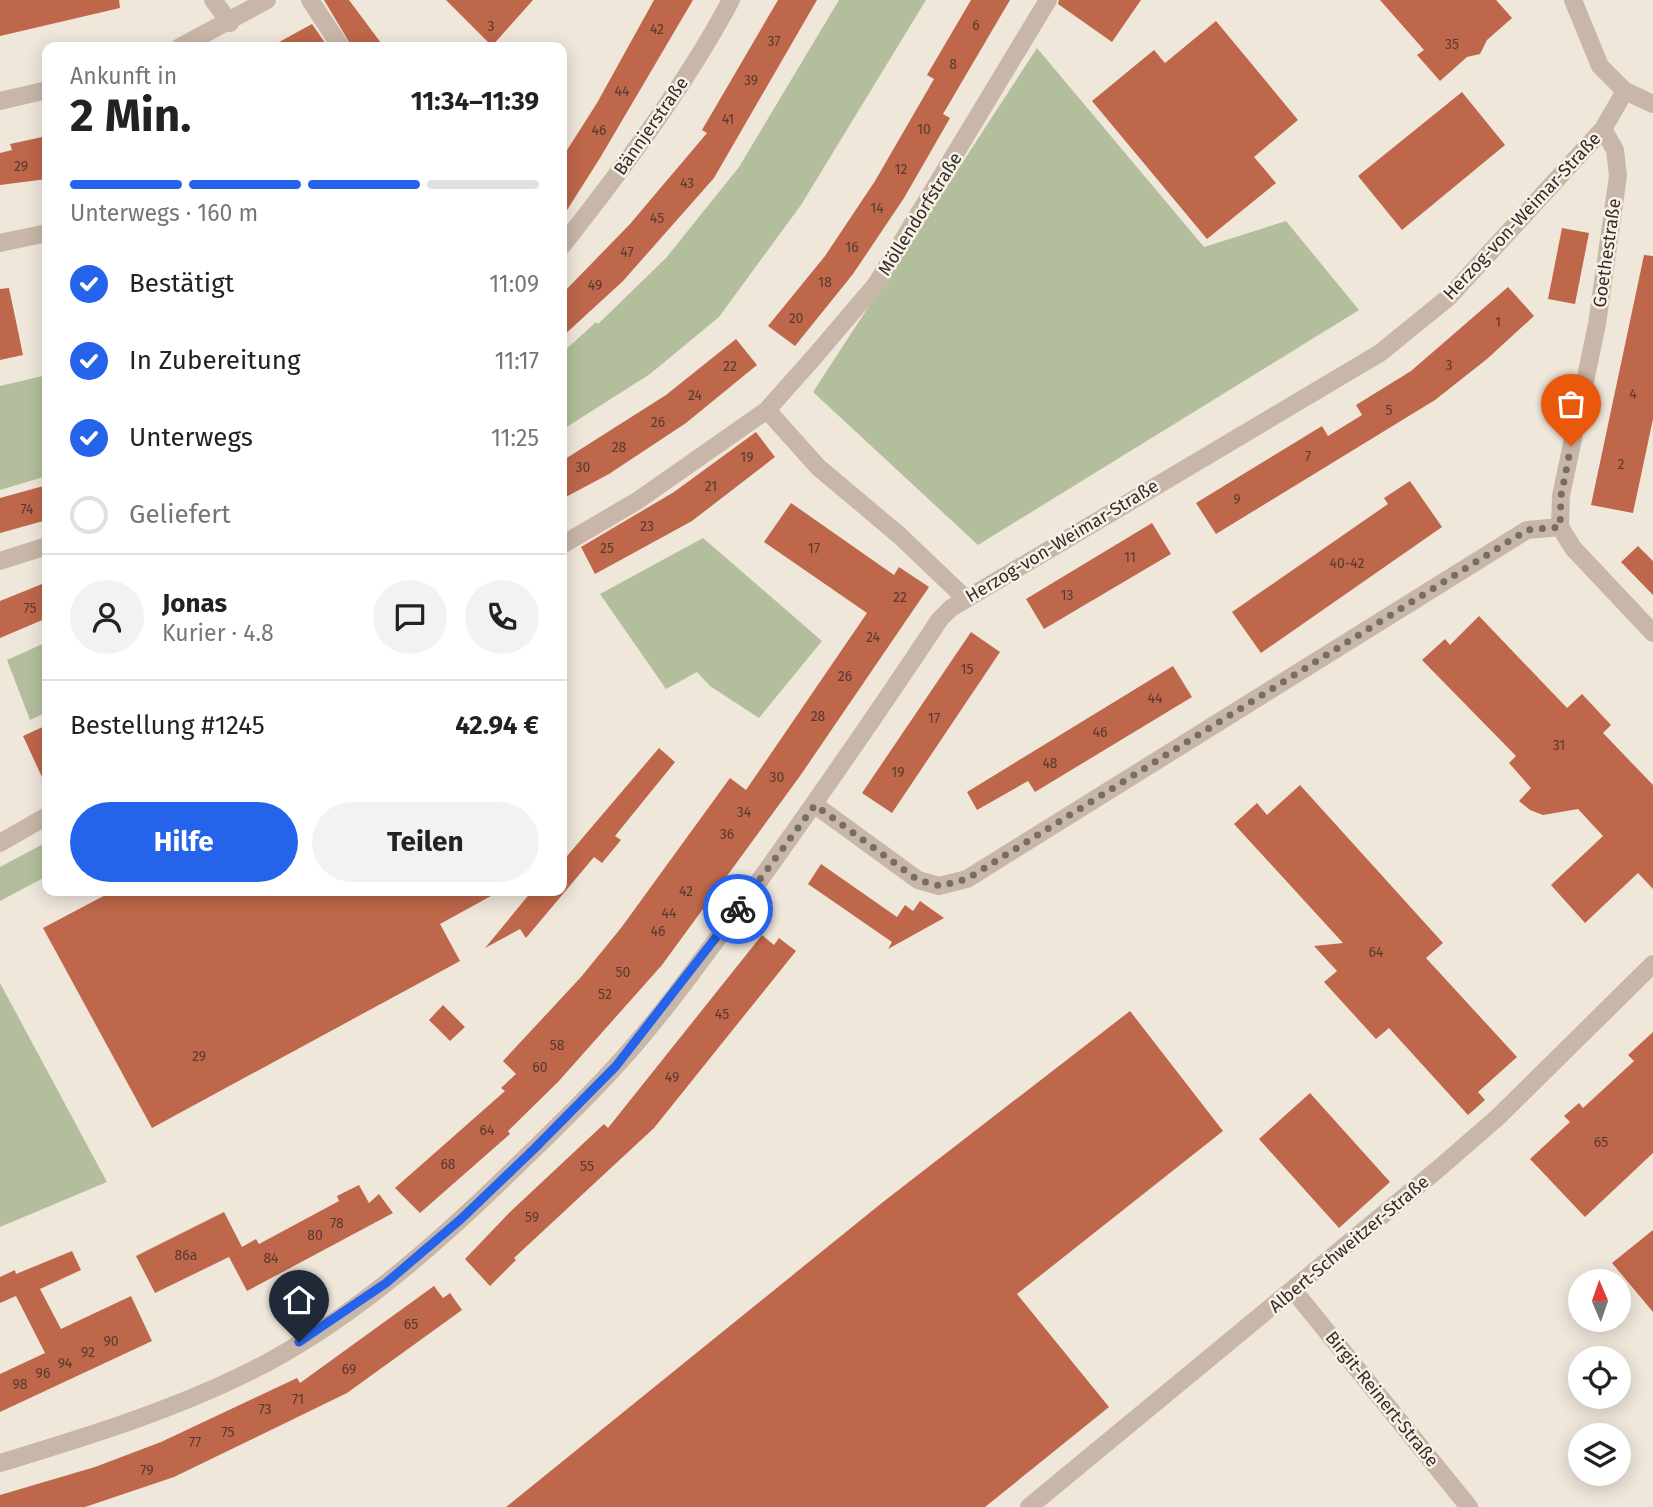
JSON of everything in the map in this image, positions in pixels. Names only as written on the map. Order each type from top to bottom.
[{"type":"street","points":[[213,0],[230,23]]},
{"type":"street","points":[[190,42],[230,23],[268,0]]},
{"type":"street","points":[[310,0],[338,42]]},
{"type":"street","name":"Bännjerstraße","points":[[567,240],[625,165],[679,87],[706,47],[731,0]]},
{"type":"street","name":"Möllendorfstraße","points":[[567,542],[637,501],[767,410],[877,282],[1048,0]]},
{"type":"street","points":[[1573,0],[1600,66],[1625,91],[1653,104]]},
{"type":"street","points":[[0,101],[42,91]]},
{"type":"street","points":[[1603,129],[1625,91]]},
{"type":"street","name":"Goethestraße","points":[[1560,527],[1561,496],[1597,324],[1618,176],[1615,150],[1603,129]]},
{"type":"street","name":"Herzog-von-Weimar-Straße","points":[[0,1463],[108,1430],[184,1402],[253,1370],[322,1329],[386,1283],[461,1219],[616,1066],[699,963],[815,805],[940,620],[965,598],[1380,353],[1449,297],[1603,129]]},
{"type":"street","points":[[0,243],[42,234]]},
{"type":"street","points":[[767,410],[818,467],[900,536],[965,598]]},
{"type":"street","points":[[815,805],[918,880],[940,886],[967,879],[1527,530],[1560,527],[1573,548],[1653,633]]},
{"type":"street","points":[[0,561],[42,548]]},
{"type":"street","points":[[0,843],[42,819]]},
{"type":"street","name":"Albert-Schweitzer-Straße","points":[[1029,1507],[1294,1291],[1498,1117],[1653,964]]},
{"type":"street","name":"Birgit-Reinert-Straße","points":[[1294,1291],[1469,1507]]},
{"type":"green space","points":[[839,0],[926,0],[801,205],[719,317],[650,374],[567,427],[567,348],[596,322],[598,324],[666,258],[739,167]]},
{"type":"green space","points":[[1037,48],[1204,247],[1286,221],[1359,310],[978,545],[813,392]]},
{"type":"green space","points":[[42,376],[42,477],[0,490],[0,386]]},
{"type":"green space","points":[[703,538],[822,641],[759,718],[710,686],[697,672],[666,689],[600,594]]},
{"type":"green space","points":[[42,644],[42,714],[30,720],[7,660]]},
{"type":"green space","points":[[42,845],[42,879],[0,901],[0,867]]},
{"type":"green space","points":[[0,983],[107,1182],[0,1227]]},
{"type":"building","points":[[0,0],[119,0],[120,8],[0,36]]},
{"type":"building","points":[[324,0],[349,0],[380,42],[349,42]]},
{"type":"building","points":[[446,0],[533,0],[496,42],[488,42]]},
{"type":"building","points":[[654,0],[693,0],[567,210],[567,150],[597,103]]},
{"type":"building","points":[[778,0],[817,0],[714,178],[623,281],[567,332],[567,289],[630,224],[707,133],[702,130]]},
{"type":"building","points":[[971,0],[1010,0],[943,114],[950,118],[904,198],[853,274],[795,346],[768,326],[825,256],[875,181],[934,79],[927,75]]},
{"type":"building","points":[[1059,0],[1141,0],[1112,42],[1058,4]]},
{"type":"building","points":[[1380,0],[1496,0],[1512,18],[1487,40],[1480,54],[1467,57],[1440,81],[1417,55],[1424,50]]},
{"type":"building","points":[[1216,21],[1298,120],[1254,157],[1276,183],[1207,239],[1092,101],[1154,50],[1165,63]]},
{"type":"building","points":[[312,24],[325,42],[279,42]]},
{"type":"building","points":[[1462,92],[1505,145],[1402,230],[1358,176]]},
{"type":"building","points":[[42,137],[42,180],[0,185],[0,153],[12,150],[10,144]]},
{"type":"building","points":[[1562,228],[1589,233],[1575,304],[1548,299]]},
{"type":"building","points":[[1644,255],[1653,256],[1653,419],[1633,513],[1591,505]]},
{"type":"building","points":[[1508,287],[1534,316],[1487,359],[1435,400],[1216,534],[1196,503],[1322,426],[1328,436],[1362,415],[1356,405],[1411,371]]},
{"type":"building","points":[[9,288],[23,355],[0,360],[0,289]]},
{"type":"building","points":[[736,339],[757,365],[686,423],[609,474],[567,496],[567,458],[666,395]]},
{"type":"building","points":[[756,432],[775,457],[692,521],[595,574],[581,547],[674,492]]},
{"type":"building","points":[[1410,481],[1442,527],[1261,653],[1232,612],[1388,504],[1384,498]]},
{"type":"building","points":[[42,486],[42,521],[0,533],[0,498]]},
{"type":"building","points":[[791,503],[894,575],[899,567],[929,587],[800,776],[662,965],[558,1082],[508,1131],[510,1134],[420,1213],[395,1188],[505,1091],[501,1088],[516,1074],[503,1061],[581,977],[621,928],[730,778],[746,790],[867,613],[764,542]]},
{"type":"building","points":[[1152,523],[1171,554],[1044,629],[1026,599]]},
{"type":"building","points":[[1638,546],[1653,561],[1653,595],[1621,562]]},
{"type":"building","points":[[42,584],[42,620],[0,638],[0,601]]},
{"type":"building","points":[[1479,616],[1567,708],[1582,694],[1611,725],[1603,733],[1653,785],[1653,889],[1638,873],[1585,923],[1551,885],[1603,836],[1578,809],[1543,815],[1530,810],[1519,801],[1531,788],[1509,763],[1516,756],[1422,660],[1445,639],[1450,645]]},
{"type":"building","points":[[971,632],[1000,652],[892,813],[862,793]]},
{"type":"building","points":[[1173,666],[1192,697],[1035,792],[1028,781],[977,810],[967,792]]},
{"type":"building","points":[[42,727],[42,777],[23,736]]},
{"type":"building","points":[[659,748],[675,762],[615,836],[621,840],[602,863],[594,857],[567,889],[567,856]]},
{"type":"building","points":[[1300,785],[1443,943],[1426,958],[1517,1057],[1478,1092],[1485,1100],[1468,1115],[1389,1028],[1376,1039],[1324,982],[1337,971],[1314,946],[1343,943],[1234,824],[1257,803],[1267,815]]},
{"type":"building","points":[[821,864],[897,917],[905,905],[913,911],[920,901],[944,918],[888,949],[892,942],[808,884]]},
{"type":"building","points":[[104,896],[491,896],[440,924],[460,961],[152,1128],[43,928]]},
{"type":"building","points":[[528,896],[561,896],[526,938],[520,929],[485,948]]},
{"type":"building","points":[[762,935],[774,945],[779,938],[796,951],[654,1128],[514,1258],[516,1260],[490,1286],[465,1259],[510,1212],[604,1124],[608,1128]]},
{"type":"building","points":[[443,1005],[465,1027],[450,1041],[429,1020]]},
{"type":"building","points":[[1130,1011],[1223,1131],[1017,1294],[1109,1407],[985,1507],[506,1507],[883,1202]]},
{"type":"building","points":[[1653,1032],[1653,1153],[1585,1217],[1530,1159],[1570,1122],[1564,1116],[1579,1103],[1583,1108],[1634,1061],[1628,1055]]},
{"type":"building","points":[[1310,1093],[1390,1182],[1339,1228],[1259,1139]]},
{"type":"building","points":[[359,1185],[369,1203],[379,1194],[393,1213],[247,1291],[229,1257],[155,1293],[136,1256],[224,1212],[242,1247],[256,1239],[259,1244],[339,1201],[337,1196]]},
{"type":"building","points":[[1653,1230],[1653,1312],[1631,1286],[1631,1269],[1617,1269],[1612,1263]]},
{"type":"building","points":[[72,1251],[81,1270],[40,1289],[61,1329],[131,1296],[152,1341],[0,1412],[0,1374],[45,1353],[16,1296],[0,1303],[0,1277],[15,1270],[16,1274]]},
{"type":"building","points":[[434,1286],[443,1298],[450,1293],[462,1310],[347,1393],[174,1477],[85,1507],[0,1507],[0,1495],[95,1467],[161,1442],[297,1378],[300,1383]]},
{"type":"way so far","points":[[738,909],[815,805],[918,880],[940,886],[967,879],[1527,530],[1560,527],[1561,496],[1571,446]]},
{"type":"route","points":[[299,1342],[322,1329],[386,1283],[461,1219],[534,1149],[616,1066],[699,963],[738,909]]}]
